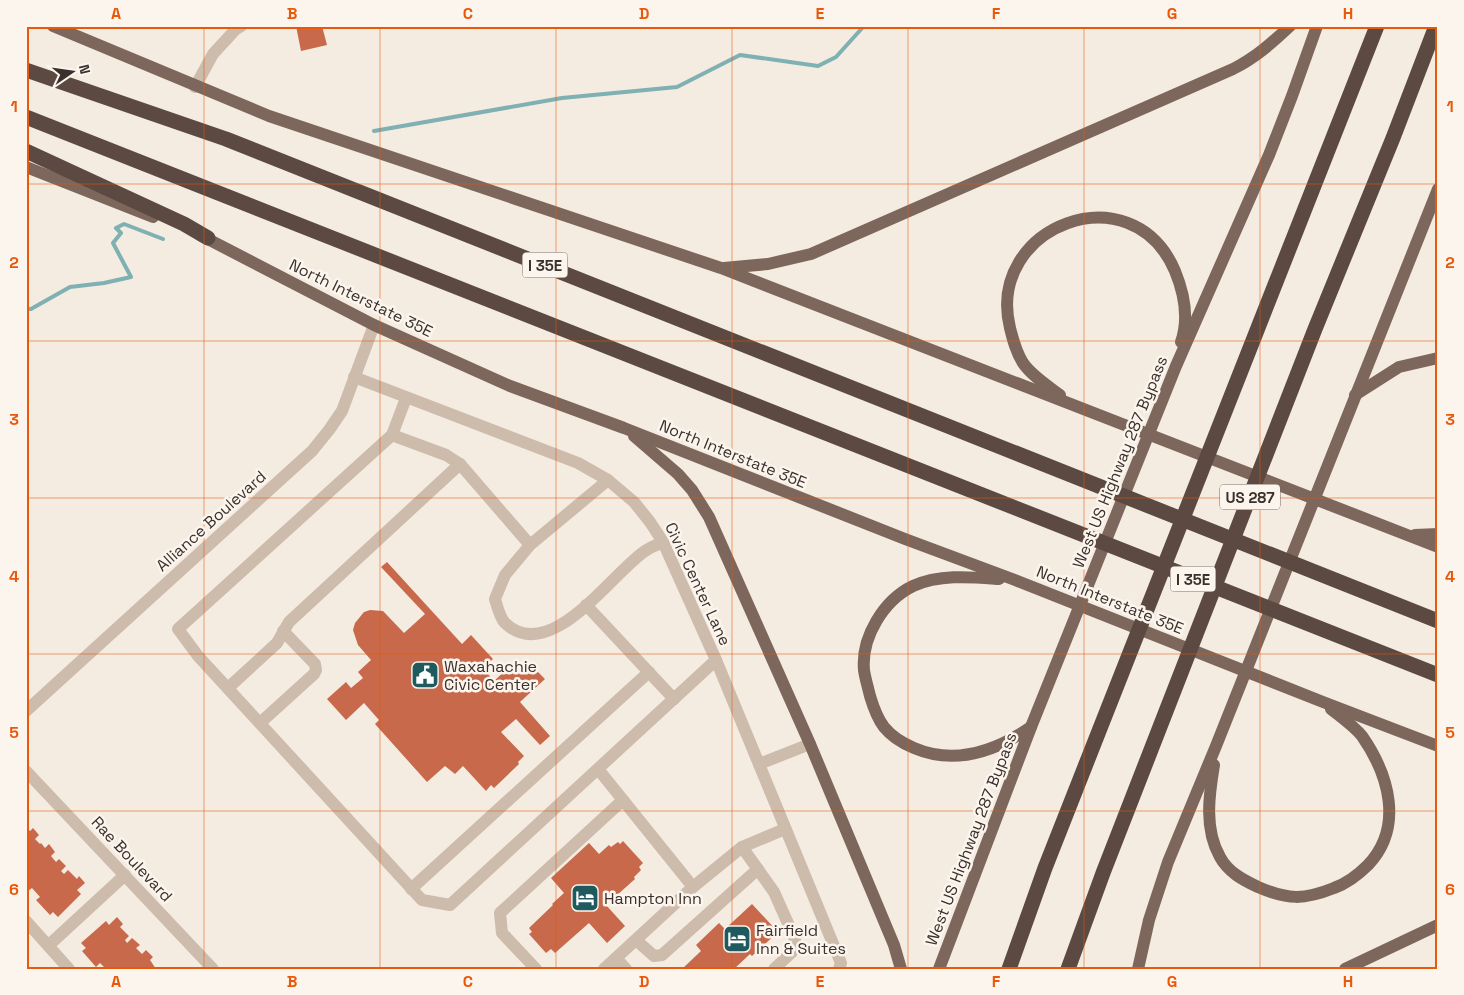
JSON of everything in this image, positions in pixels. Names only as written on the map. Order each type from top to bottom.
[{"type":"highway","name":"US 287","points":[[1009,969],[1045,868],[1377,26]]},
{"type":"highway","name":"US 287","points":[[1068,969],[1106,864],[1436,26]]},
{"type":"highway","name":"I 35E","points":[[26,70],[235,143],[1438,621]]},
{"type":"highway","name":"I 35E","points":[[26,117],[1438,675]]},
{"type":"highway","points":[[26,151],[184,224],[208,238]]},
{"type":"main road","points":[[53,26],[195,87],[269,116],[721,268],[1438,547]]},
{"type":"main road","points":[[721,268],[768,264],[811,254],[1233,69],[1250,60],[1290,26]]},
{"type":"main road","name":"West US Highway 287 Bypass","points":[[939,969],[1031,727],[1176,366],[1269,155],[1317,26]]},
{"type":"main road","name":"North Interstate 35E","points":[[26,168],[208,238],[374,325],[510,386],[624,428],[1438,746]]},
{"type":"main road","points":[[1138,969],[1160,882],[1438,189]]},
{"type":"main road","points":[[1070,403],[1024,364],[1013,343],[1007,318],[1006,303],[1008,288],[1021,259],[1042,236],[1059,226],[1087,218],[1118,220],[1142,230],[1157,243],[1171,263],[1183,295],[1185,310],[1184,326],[1176,366]]},
{"type":"main road","points":[[1355,395],[1399,367],[1438,358]]},
{"type":"main road","points":[[624,428],[663,459],[678,474],[692,490],[709,517],[810,744],[894,945],[901,969]]},
{"type":"main road","points":[[1410,535],[1438,534]]},
{"type":"main road","points":[[1015,580],[961,576],[924,582],[912,586],[892,601],[877,619],[868,643],[864,669],[872,703],[883,726],[902,743],[922,751],[946,756],[971,755],[1006,743],[1031,727]]},
{"type":"main road","points":[[1216,746],[1209,801],[1209,819],[1216,849],[1224,864],[1247,882],[1289,898],[1311,895],[1342,885],[1359,874],[1375,857],[1383,844],[1387,835],[1389,802],[1383,777],[1374,756],[1360,734],[1323,702]]},
{"type":"main road","points":[[1345,969],[1438,925]]},
{"type":"street","points":[[195,87],[213,54],[241,26]]},
{"type":"street","name":"Alliance Boulevard","points":[[26,711],[312,451],[342,411],[374,325]]},
{"type":"street","name":"Civic Center Lane","points":[[354,377],[578,463],[608,480],[634,502],[650,522],[662,542],[716,660],[841,964],[839,969]]},
{"type":"street","points":[[406,398],[392,435],[178,629],[198,656],[422,900],[450,905],[716,660]]},
{"type":"street","points":[[392,435],[446,455],[460,464],[530,545]]},
{"type":"street","points":[[228,688],[277,643],[289,622],[460,464]]},
{"type":"street","points":[[608,480],[530,545],[505,575],[494,599],[504,622],[521,634],[542,634],[568,621],[645,551],[662,542]]},
{"type":"street","points":[[586,605],[674,699]]},
{"type":"street","points":[[260,723],[314,674],[316,670],[315,664],[283,631]]},
{"type":"street","points":[[411,889],[649,672]]},
{"type":"street","points":[[759,764],[810,744]]},
{"type":"street","points":[[598,769],[694,887]]},
{"type":"street","name":"Rae Boulevard","points":[[26,770],[213,969]]},
{"type":"street","points":[[536,969],[502,933],[500,914],[622,800]]},
{"type":"street","points":[[604,969],[694,887],[742,847],[785,829]]},
{"type":"street","points":[[742,847],[774,892],[795,939],[792,952],[774,969]]},
{"type":"street","points":[[636,940],[654,956],[662,955],[758,869]]},
{"type":"street","points":[[49,945],[125,876]]},
{"type":"street","points":[[26,921],[69,969]]},
{"type":"street","points":[[616,958],[626,969]]},
{"type":"building","points":[[296,26],[322,26],[327,45],[301,51]]},
{"type":"building","name":"Waxahachie Civic Center","points":[[387,562],[462,644],[471,635],[493,659],[483,668],[494,681],[507,669],[532,669],[545,679],[520,702],[550,736],[540,745],[516,719],[501,732],[524,756],[518,762],[519,764],[494,788],[491,785],[486,791],[463,766],[455,774],[445,766],[427,782],[375,724],[379,720],[364,703],[346,720],[327,699],[346,682],[351,688],[363,678],[358,672],[371,660],[358,645],[353,630],[355,623],[364,612],[370,610],[383,611],[404,633],[425,614],[381,567]]},
{"type":"building","points":[[26,827],[30,831],[33,828],[39,835],[35,839],[45,848],[49,844],[55,852],[51,856],[56,862],[59,859],[66,866],[61,871],[64,874],[68,870],[77,879],[79,876],[85,883],[77,890],[81,894],[58,917],[53,912],[50,915],[36,900],[40,897],[32,888],[28,891],[26,889]]},
{"type":"building","name":"Hampton Inn","points":[[623,841],[643,863],[639,867],[641,870],[634,877],[635,879],[606,905],[625,926],[607,943],[589,923],[555,953],[551,949],[546,953],[529,934],[532,932],[529,928],[564,893],[551,878],[589,843],[599,854],[609,845],[611,847]]},
{"type":"building","name":"Fairfield Inn & Suites","points":[[752,904],[778,932],[752,956],[750,954],[734,969],[682,969],[701,951],[696,945],[719,923],[725,929]]},
{"type":"building","points":[[117,917],[123,924],[120,927],[129,936],[125,940],[127,943],[132,938],[140,945],[136,948],[142,954],[146,950],[153,957],[150,960],[156,969],[106,969],[100,963],[96,967],[82,951],[86,948],[81,943],[106,921],[109,925]]},
{"type":"waterway","points":[[374,131],[562,98],[677,87],[740,55],[818,66],[836,57],[864,26]]},
{"type":"waterway","points":[[26,309],[31,309],[70,287],[104,283],[131,277],[113,243],[121,233],[116,228],[124,224],[163,239]]},
{"type":"place","name":"Waxahachie Civic Center","points":[[425,675]]},
{"type":"place","name":"Hampton Inn","points":[[585,898]]},
{"type":"place","name":"Fairfield Inn & Suites","points":[[737,939]]}]
